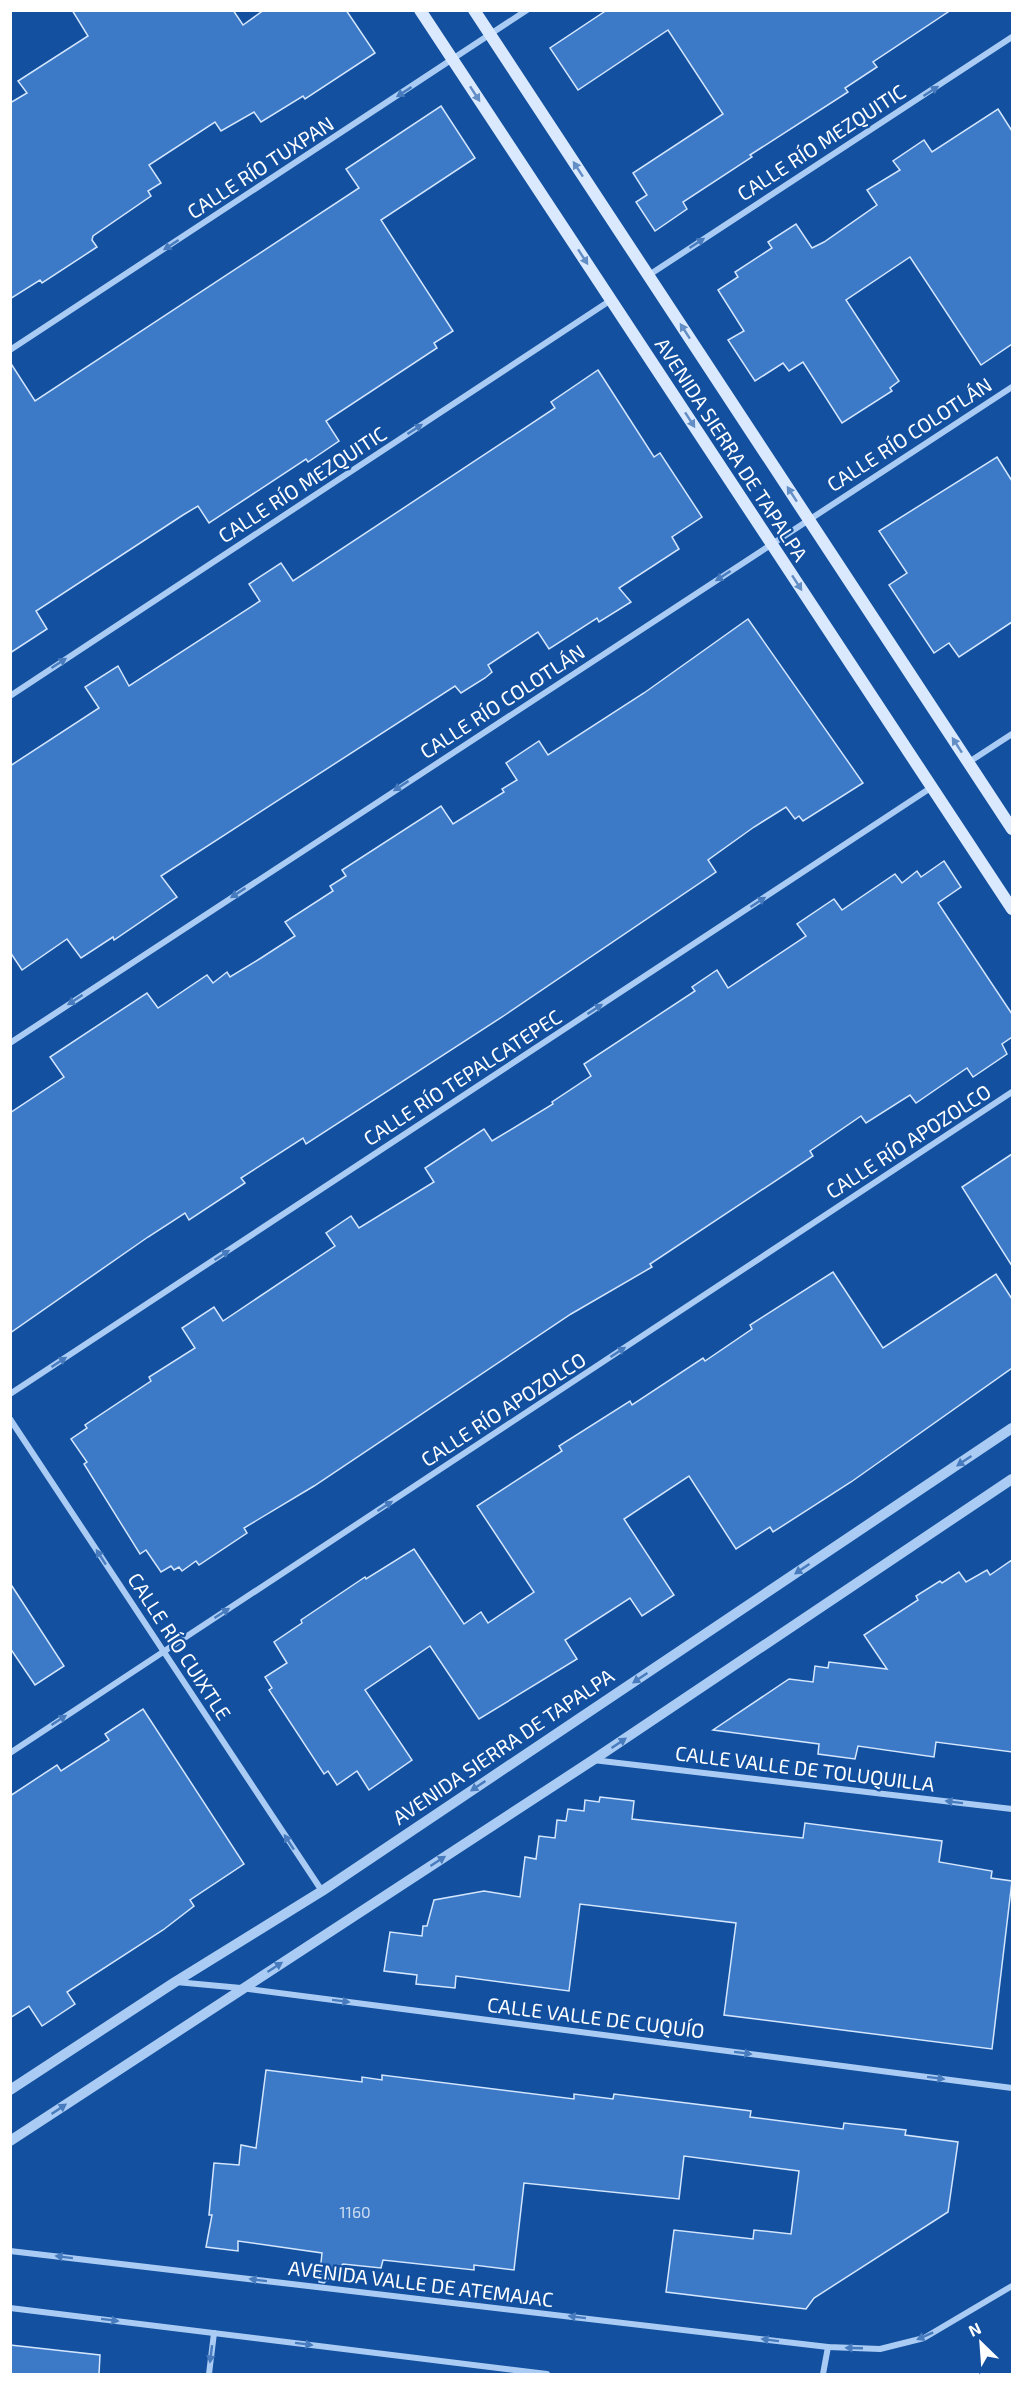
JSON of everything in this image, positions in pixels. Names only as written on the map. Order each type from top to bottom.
[{"type":"main road","name":"AVENIDA SIERRA DE TAPALPA","points":[[420,10],[1012,909]]},
{"type":"main road","name":"AVENIDA SIERRA DE TAPALPA","points":[[474,10],[1012,829]]},
{"type":"street","name":"CALLE RÍO TUXPAN","points":[[10,351],[527,10]]},
{"type":"street","name":"CALLE RÍO MEZQUITIC","points":[[648,276],[1012,37]]},
{"type":"street","name":"CALLE RÍO MEZQUITIC","points":[[10,696],[611,300]]},
{"type":"street","name":"CALLE RÍO COLOTLÁN","points":[[10,1042],[1012,387]]},
{"type":"street","points":[[969,762],[1012,734]]},
{"type":"street","name":"CALLE RÍO TEPALCATEPEC","points":[[10,1394],[932,787]]},
{"type":"street","name":"CALLE RÍO APOZOLCO","points":[[10,1753],[1012,1092]]},
{"type":"street","name":"CALLE RÍO CUIXTLE","points":[[10,1419],[322,1891]]},
{"type":"street","name":"AVENIDA SIERRA DE TAPALPA","points":[[10,2090],[175,1982],[322,1891],[1012,1428]]},
{"type":"street","points":[[10,2141],[593,1760],[1012,1479]]},
{"type":"street","name":"CALLE VALLE DE TOLUQUILLA","points":[[593,1760],[1012,1809]]},
{"type":"street","name":"CALLE VALLE DE CUQUÍO","points":[[175,1982],[241,1988],[1012,2088]]},
{"type":"street","name":"AVENIDA VALLE DE ATEMAJAC","points":[[10,2251],[828,2347],[880,2349],[924,2338],[1012,2286]]},
{"type":"street","points":[[10,2308],[214,2333],[494,2372],[547,2374]]},
{"type":"street","points":[[209,2374],[214,2333]]},
{"type":"street","points":[[823,2374],[828,2347]]},
{"type":"building","points":[[72,10],[233,10],[243,25],[264,10],[346,10],[375,53],[305,99],[303,96],[261,122],[254,112],[221,131],[215,122],[149,165],[161,183],[148,191],[151,196],[93,236],[92,240],[97,247],[42,283],[40,280],[10,299],[10,103],[27,93],[18,81],[88,36]]},
{"type":"building","points":[[607,10],[951,10],[873,62],[877,67],[845,88],[848,92],[750,155],[752,157],[683,202],[687,209],[655,231],[636,202],[647,195],[633,173],[723,114],[668,30],[578,90],[550,48]]},
{"type":"building","points":[[441,106],[475,158],[381,220],[453,331],[434,343],[437,348],[326,421],[339,441],[308,462],[306,459],[209,523],[198,506],[183,515],[36,611],[47,629],[10,653],[10,362],[35,401],[359,188],[346,169]]},
{"type":"building","points":[[998,109],[1012,131],[1012,344],[981,365],[910,257],[846,300],[899,381],[890,388],[892,391],[842,423],[803,362],[789,371],[783,363],[755,381],[728,340],[744,331],[718,290],[738,277],[735,272],[772,248],[768,242],[796,224],[812,248],[824,242],[877,205],[867,190],[900,170],[893,161],[924,140],[932,152]]},
{"type":"building","points":[[598,370],[654,457],[660,453],[702,517],[672,537],[679,549],[619,588],[631,602],[599,622],[597,618],[549,649],[538,632],[488,665],[492,672],[485,678],[461,693],[455,686],[161,876],[177,897],[114,940],[113,937],[81,958],[67,939],[22,970],[10,952],[10,766],[99,708],[85,687],[118,666],[129,686],[260,601],[249,584],[281,563],[293,581],[555,408],[551,402]]},
{"type":"building","points":[[997,457],[1012,481],[1012,622],[959,657],[949,643],[934,653],[889,585],[907,573],[879,531]]},
{"type":"building","points":[[748,619],[863,783],[803,821],[799,816],[795,819],[786,807],[754,827],[708,860],[716,872],[505,1015],[306,1144],[303,1138],[241,1178],[245,1183],[189,1220],[185,1213],[148,1237],[10,1333],[10,1113],[64,1077],[50,1057],[147,993],[158,1008],[207,975],[213,983],[227,972],[230,977],[261,958],[295,936],[285,922],[333,891],[330,886],[346,876],[342,870],[441,806],[453,824],[504,792],[502,789],[517,780],[506,763],[539,741],[548,755],[644,693]]},
{"type":"building","points":[[944,861],[961,887],[938,903],[1012,1014],[1012,1037],[1002,1044],[1007,1054],[973,1077],[967,1068],[916,1103],[910,1095],[866,1123],[861,1116],[810,1151],[813,1156],[650,1264],[652,1267],[571,1314],[314,1486],[244,1528],[247,1533],[199,1565],[196,1561],[182,1571],[179,1567],[174,1570],[171,1566],[161,1572],[146,1550],[140,1554],[84,1464],[87,1462],[71,1439],[87,1428],[85,1425],[151,1381],[149,1377],[195,1348],[182,1328],[214,1307],[223,1321],[335,1246],[326,1233],[351,1216],[359,1228],[434,1182],[425,1168],[484,1129],[492,1141],[553,1104],[552,1102],[591,1076],[584,1064],[695,991],[692,987],[717,970],[728,988],[806,936],[797,924],[834,899],[842,910],[895,874],[902,883],[917,871],[921,877]]},
{"type":"building","points":[[1012,1154],[1012,1266],[962,1187]]},
{"type":"building","points":[[833,1272],[883,1348],[996,1274],[1012,1299],[1012,1368],[851,1482],[773,1532],[770,1527],[736,1549],[689,1476],[624,1519],[674,1595],[642,1616],[630,1598],[565,1640],[577,1659],[479,1719],[430,1646],[365,1690],[412,1760],[369,1790],[357,1771],[337,1785],[328,1771],[324,1774],[269,1690],[272,1688],[265,1677],[287,1663],[274,1642],[302,1623],[301,1620],[365,1577],[366,1579],[414,1549],[464,1624],[481,1612],[488,1623],[534,1592],[477,1506],[562,1451],[559,1446],[630,1401],[632,1405],[703,1358],[705,1361],[752,1329],[750,1325]]},
{"type":"building","points":[[1012,1560],[1012,1752],[936,1742],[934,1757],[858,1746],[855,1759],[818,1754],[819,1744],[713,1730],[789,1679],[813,1682],[815,1666],[828,1668],[829,1662],[887,1669],[864,1635],[918,1600],[916,1596],[940,1581],[942,1583],[959,1572],[966,1582],[987,1570],[990,1575]]},
{"type":"building","points":[[10,1583],[64,1666],[35,1685],[10,1648]]},
{"type":"building","points":[[143,1709],[244,1864],[190,1900],[194,1906],[163,1930],[67,1992],[75,2004],[42,2026],[29,2006],[10,2018],[10,1796],[57,1765],[61,1771],[109,1740],[105,1734]]},
{"type":"building","points":[[600,1797],[634,1801],[632,1819],[803,1838],[805,1823],[942,1841],[939,1862],[992,1871],[991,1878],[1012,1881],[992,2049],[724,2015],[736,1923],[580,1904],[569,1991],[456,1976],[455,1988],[416,1984],[417,1975],[384,1971],[390,1932],[422,1936],[423,1926],[427,1926],[434,1900],[484,1891],[520,1897],[525,1857],[536,1859],[539,1836],[555,1838],[557,1820],[566,1821],[568,1809],[584,1811],[585,1800],[599,1802]]},
{"type":"building","points":[[266,2070],[362,2082],[362,2077],[382,2080],[382,2075],[574,2099],[574,2094],[613,2099],[614,2094],[751,2111],[750,2117],[843,2129],[844,2123],[906,2130],[905,2135],[958,2142],[948,2212],[814,2298],[806,2309],[666,2292],[674,2230],[753,2239],[754,2230],[791,2234],[799,2171],[684,2156],[679,2199],[524,2183],[514,2270],[474,2265],[474,2270],[383,2260],[381,2268],[343,2264],[324,2283],[319,2282],[322,2253],[238,2241],[238,2251],[206,2247],[212,2215],[209,2215],[214,2163],[239,2165],[241,2145],[256,2148]]},
{"type":"building","points":[[10,2345],[100,2355],[99,2374],[10,2374]]}]
